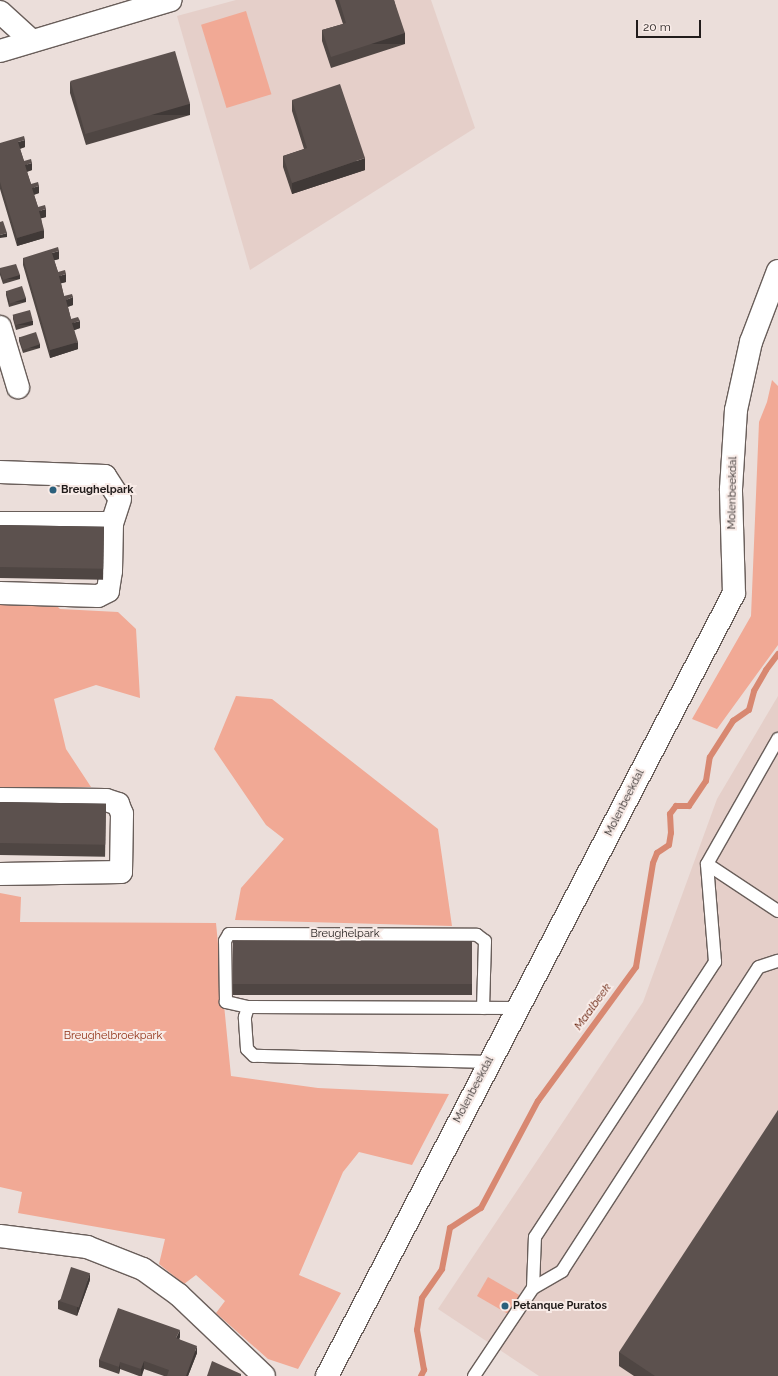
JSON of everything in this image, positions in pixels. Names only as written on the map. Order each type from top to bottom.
[{"type":"street","points":[[0,51],[171,0]]},
{"type":"street","points":[[0,12],[32,41]]},
{"type":"street","name":"Molenbeekdal","points":[[327,1376],[363,1304],[734,593],[731,490],[736,410],[751,342],[778,271]]},
{"type":"street","points":[[0,327],[18,387]]},
{"type":"street","points":[[0,472],[105,476],[120,499],[112,523],[111,571],[108,591],[98,596],[0,593]]},
{"type":"street","points":[[0,522],[112,523]]},
{"type":"street","points":[[0,799],[106,800],[118,804],[122,814],[121,872],[0,874]]},
{"type":"street","points":[[0,1236],[87,1248],[143,1269],[179,1295],[264,1376]]},
{"type":"lane","points":[[532,1288],[535,1237],[715,962],[707,864],[778,739]]},
{"type":"lane","points":[[707,864],[778,911]]},
{"type":"lane","name":"Breughelpark","points":[[483,1008],[485,941],[476,936],[229,934],[225,941],[226,1002],[248,1007],[483,1008],[518,1008]]},
{"type":"lane","points":[[474,1376],[532,1288],[562,1271],[759,967],[778,961]]},
{"type":"lane","points":[[248,1007],[245,1017],[247,1049],[254,1056],[489,1062]]},
{"type":"shaded area","points":[[236,0],[431,0],[475,128],[250,270],[177,16]]},
{"type":"shaded area","points":[[778,696],[778,1376],[539,1376],[438,1309],[643,1002],[717,799]]},
{"type":"green space","points":[[246,11],[271,94],[226,108],[201,25]]},
{"type":"green space","points":[[772,380],[778,386],[778,645],[717,729],[692,719],[751,616],[759,422],[767,402]]},
{"type":"green space","points":[[0,600],[51,600],[60,609],[118,612],[136,629],[140,698],[96,685],[54,699],[66,749],[91,787],[0,788]]},
{"type":"green space","points":[[236,696],[272,699],[438,829],[452,926],[235,920],[241,888],[284,839],[266,825],[214,749]]},
{"type":"green space","name":"Breughelbroekpark","points":[[0,893],[21,897],[20,922],[216,923],[231,1076],[318,1088],[449,1094],[412,1165],[359,1152],[343,1172],[299,1275],[341,1293],[298,1369],[268,1359],[216,1313],[225,1301],[196,1275],[184,1284],[159,1264],[165,1239],[18,1213],[22,1192],[0,1187]]},
{"type":"green space","name":"Petanque Puratos","points":[[488,1277],[521,1296],[510,1315],[477,1296]]},
{"type":"building","points":[[339,0],[394,0],[405,33],[331,57],[322,30],[346,23]]},
{"type":"building","points":[[175,51],[190,104],[85,134],[70,81]]},
{"type":"building","points":[[340,84],[365,158],[292,183],[283,156],[307,148],[292,100]]},
{"type":"building","points":[[24,136],[25,140],[18,142],[24,161],[31,159],[32,163],[25,165],[31,184],[38,182],[39,186],[32,188],[38,207],[45,205],[46,209],[39,211],[44,230],[17,238],[0,182],[0,143]]},
{"type":"building","points":[[3,221],[7,233],[0,235],[0,222]]},
{"type":"building","points":[[58,247],[59,251],[52,253],[58,272],[65,270],[66,274],[59,276],[64,296],[72,294],[73,297],[66,300],[71,319],[78,317],[80,321],[72,323],[78,342],[50,350],[23,258]]},
{"type":"building","points":[[16,264],[20,275],[3,280],[0,268]]},
{"type":"building","points":[[22,286],[26,298],[10,304],[6,291]]},
{"type":"building","points":[[30,310],[33,321],[15,325],[13,315]]},
{"type":"building","points":[[36,332],[40,344],[23,350],[19,338]]},
{"type":"building","points":[[0,525],[104,527],[103,569],[0,567]]},
{"type":"building","points":[[0,802],[106,804],[105,845],[0,843]]},
{"type":"building","points":[[233,941],[472,941],[472,984],[233,984]]},
{"type":"building","points":[[778,1110],[778,1376],[655,1376],[619,1352]]},
{"type":"building","points":[[71,1267],[90,1273],[79,1307],[60,1301]]},
{"type":"building","points":[[118,1308],[180,1330],[176,1338],[197,1346],[186,1376],[167,1376],[169,1370],[144,1361],[141,1369],[120,1362],[119,1367],[99,1360]]},
{"type":"building","points":[[212,1361],[241,1374],[241,1376],[207,1376]]},
{"type":"waterway","name":"Maalbeek","points":[[421,1376],[424,1370],[417,1330],[422,1298],[442,1269],[450,1228],[481,1208],[538,1101],[636,967],[653,863],[657,853],[669,845],[671,833],[670,814],[676,806],[689,806],[706,781],[710,757],[733,721],[749,710],[754,691],[766,670],[778,654]]},
{"type":"place","name":"Breughelpark","points":[[53,490]]},
{"type":"place","name":"Petanque Puratos","points":[[505,1306]]}]
